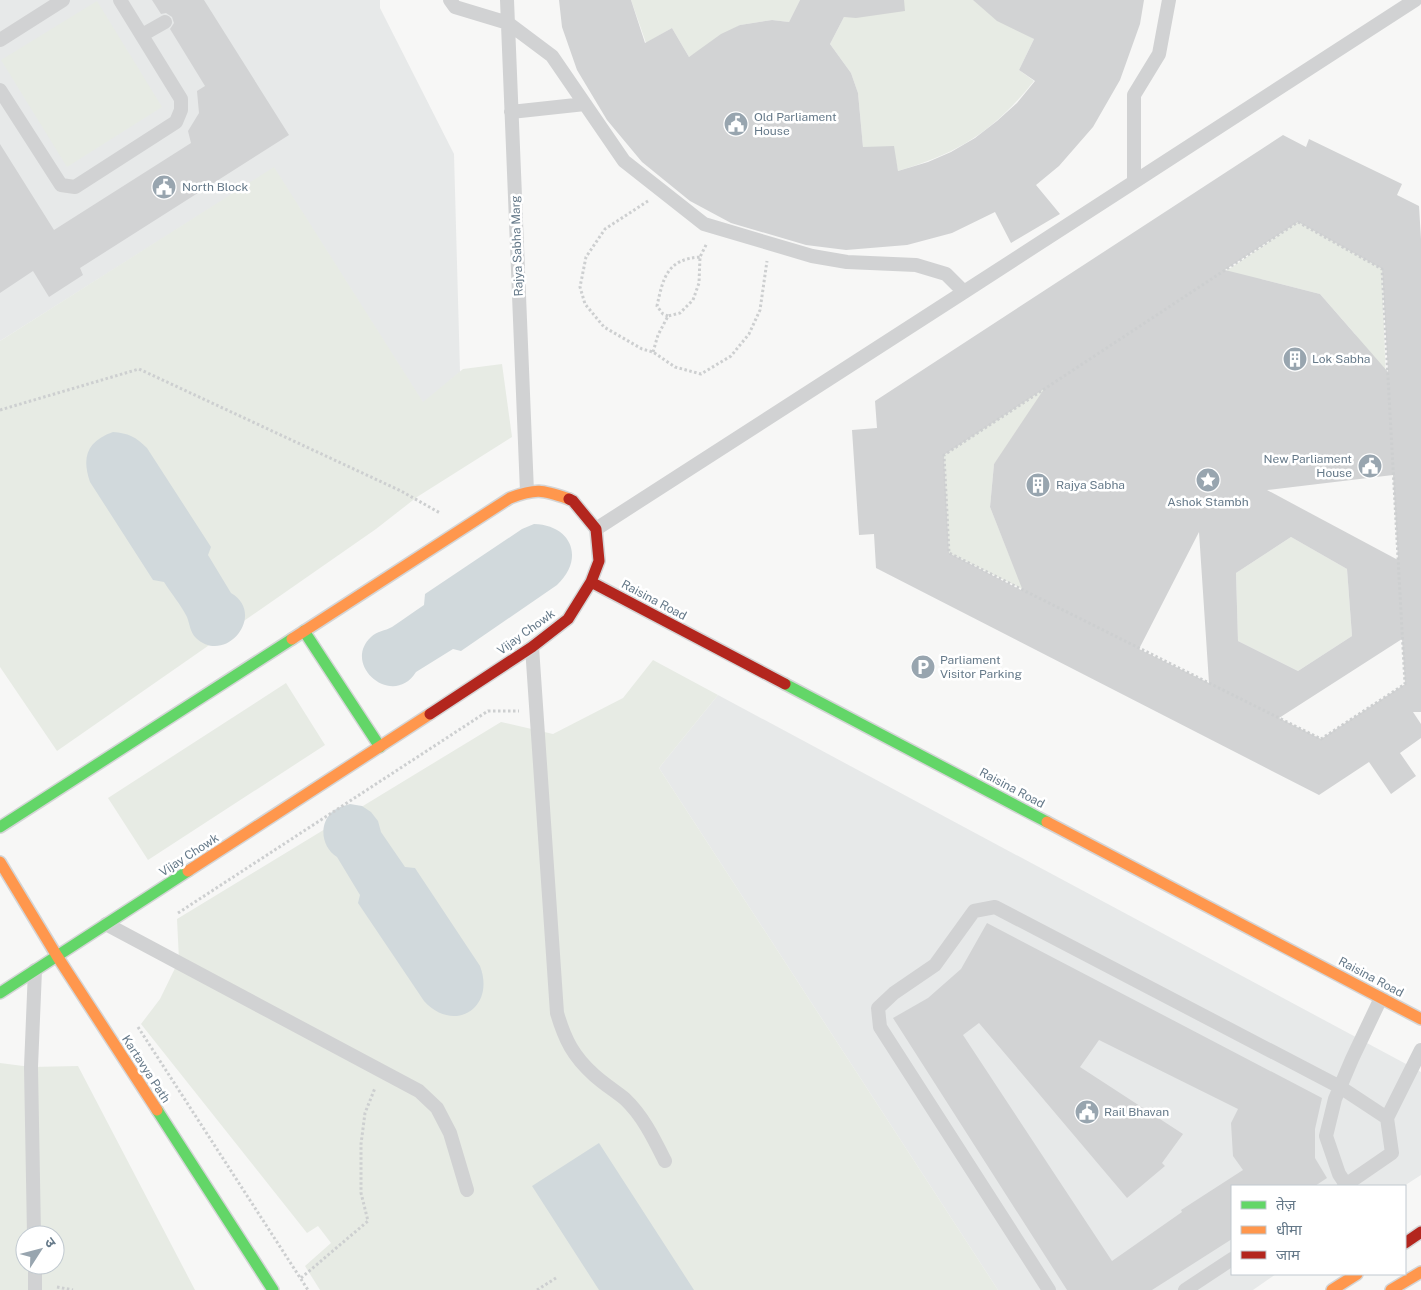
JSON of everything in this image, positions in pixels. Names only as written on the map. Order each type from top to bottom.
[{"type":"main road","points":[[0,827],[510,498],[527,492],[545,491],[573,501],[596,529]]},
{"type":"main road","name":"Vijay Chowk","points":[[0,993],[380,748],[532,647],[568,619],[591,582],[599,561],[596,529]]},
{"type":"main road","name":"Raisina Road","points":[[591,582],[1421,1019]]},
{"type":"main road","points":[[304,631],[380,748]]},
{"type":"main road","name":"Kartavya Path","points":[[0,862],[57,956],[273,1290]]},
{"type":"main road","points":[[1406,1242],[1421,1232]]},
{"type":"main road","points":[[1391,1290],[1410,1285],[1421,1272]]},
{"type":"main road","points":[[1332,1290],[1355,1275]]},
{"type":"lane","points":[[0,40],[62,0]]},
{"type":"lane","points":[[0,90],[61,185],[74,187],[176,122],[181,110],[181,99],[120,0]]},
{"type":"lane","points":[[450,0],[456,6],[508,23],[552,56],[624,161],[704,224],[812,256],[847,262],[916,265],[946,274],[964,292]]},
{"type":"lane","name":"Rajya Sabha Marg","points":[[507,0],[527,492]]},
{"type":"lane","points":[[1134,182],[1134,95],[1159,54],[1169,0]]},
{"type":"lane","points":[[596,529],[1415,0]]},
{"type":"lane","points":[[142,36],[165,22]]},
{"type":"lane","points":[[511,112],[585,104]]},
{"type":"lane","points":[[532,647],[557,1013],[564,1036],[575,1055],[594,1076],[626,1100],[638,1114],[665,1161]]},
{"type":"lane","points":[[1049,1290],[880,1027],[878,1008],[894,993],[935,965],[974,910],[995,906],[1340,1087],[1387,1118]]},
{"type":"lane","points":[[106,924],[419,1091],[437,1108],[450,1133],[467,1190]]},
{"type":"lane","points":[[34,1225],[31,1067],[35,970]]},
{"type":"lane","points":[[1345,1185],[1339,1174],[1326,1136],[1335,1099],[1382,998]]},
{"type":"lane","points":[[1347,1185],[1392,1153],[1387,1118],[1421,1050]]},
{"type":"lane","points":[[1186,1290],[1231,1260]]},
{"type":"lane","points":[[34,1275],[35,1290]]},
{"type":"path","points":[[663,191],[605,229],[586,257],[580,287],[584,304],[604,328],[642,349],[653,352],[675,367],[701,374],[731,356],[749,334],[760,310],[770,244]]},
{"type":"path","points":[[1298,222],[1382,269],[1405,684],[1322,739],[949,553],[944,455],[1290,227],[1298,222]]},
{"type":"path","points":[[700,256],[680,260],[666,272],[657,306],[663,314],[668,316],[680,313],[693,300],[699,283],[700,256],[708,240],[725,230]]},
{"type":"path","points":[[653,352],[658,335],[668,316]]},
{"type":"path","points":[[0,410],[139,369],[401,491],[464,528]]},
{"type":"path","points":[[178,913],[488,711],[522,710]]},
{"type":"path","points":[[138,1027],[308,1290]]},
{"type":"path","points":[[300,1278],[368,1221],[361,1193],[361,1144],[365,1113],[375,1088]]},
{"type":"path","points":[[537,1290],[556,1278]]},
{"type":"path","points":[[58,1287],[73,1290]]},
{"type":"shaded area","points":[[0,0],[380,0],[380,8],[454,154],[460,372],[423,403],[274,168],[0,341]]},
{"type":"shaded area","points":[[631,0],[800,0],[789,22],[772,20],[740,25],[689,57],[672,28],[646,43]]},
{"type":"shaded area","points":[[900,0],[974,0],[1034,39],[1019,70],[1034,81],[1004,114],[974,138],[939,156],[898,171],[893,147],[863,147],[858,93],[851,73],[830,44],[844,17]]},
{"type":"shaded area","points":[[97,1],[162,107],[67,167],[1,60]]},
{"type":"shaded area","points":[[274,167],[423,402],[463,369],[502,364],[512,437],[417,497],[376,529],[57,751],[0,667],[0,341]]},
{"type":"shaded area","points":[[1298,222],[1382,269],[1388,444],[1355,334],[1320,294],[1261,279],[1220,291],[1153,321]]},
{"type":"shaded area","points":[[1080,363],[994,464],[990,507],[1010,557],[1092,623],[949,553],[944,455]]},
{"type":"shaded area","points":[[113,432],[132,436],[147,448],[211,547],[208,555],[231,593],[241,602],[245,613],[244,624],[230,642],[219,646],[208,645],[194,636],[187,617],[179,604],[164,582],[153,580],[90,482],[86,464],[89,451],[98,440]]},
{"type":"shaded area","points":[[534,524],[558,530],[570,545],[571,565],[566,575],[557,585],[461,651],[453,649],[416,672],[406,682],[395,686],[384,685],[374,679],[366,670],[362,659],[363,648],[371,637],[392,627],[424,605],[425,594],[522,529]]},
{"type":"shaded area","points":[[1291,537],[1347,569],[1352,636],[1298,671],[1238,641],[1236,573]]},
{"type":"shaded area","points":[[653,660],[718,695],[659,768],[998,1290],[320,1290],[305,1266],[331,1243],[318,1226],[307,1233],[141,1024],[160,999],[179,960],[177,919],[501,722],[553,734],[623,698]]},
{"type":"shaded area","points":[[286,683],[325,745],[148,860],[108,798]]},
{"type":"shaded area","points":[[718,695],[1421,1072],[1421,1175],[1406,1185],[1231,1185],[1231,1275],[1275,1275],[1253,1290],[998,1290],[659,768]]},
{"type":"shaded area","points":[[350,804],[362,806],[371,812],[378,821],[381,832],[405,867],[415,868],[480,966],[483,981],[482,994],[477,1004],[469,1012],[459,1016],[448,1015],[436,1011],[424,1001],[358,903],[360,895],[337,857],[328,848],[323,830],[332,812]]},
{"type":"shaded area","points":[[0,1063],[31,1067],[78,1066],[195,1290],[0,1290]]},
{"type":"shaded area","points":[[599,1143],[694,1290],[599,1290],[532,1186]]},
{"type":"building","name":"North Block","points":[[152,0],[204,0],[289,135],[80,268],[83,275],[49,297],[33,271],[0,293],[0,144],[54,230],[191,143],[188,131],[199,113],[197,91],[205,86],[170,29],[174,23],[172,17],[166,13],[161,14]]},
{"type":"building","name":"Old Parliament House","points":[[559,0],[631,0],[645,43],[672,28],[689,57],[721,34],[740,25],[772,20],[789,22],[800,0],[904,0],[905,11],[856,18],[844,17],[830,44],[851,73],[858,93],[863,147],[894,146],[898,171],[928,162],[951,152],[975,138],[1017,103],[1035,81],[1019,70],[1034,39],[997,21],[973,0],[1144,0],[1140,24],[1120,80],[1093,127],[1059,166],[1036,185],[1060,214],[1011,243],[995,212],[952,233],[907,245],[846,250],[806,245],[731,223],[690,201],[642,162],[607,120],[577,70],[562,27]]},
{"type":"building","points":[[1283,135],[1306,147],[1309,139],[1402,184],[1397,195],[1419,206],[1421,239],[1421,712],[1413,712],[1421,724],[1421,738],[1400,753],[1416,776],[1391,794],[1369,762],[1319,795],[876,568],[874,534],[859,535],[852,430],[877,428],[875,401]],"holes":[[[1298,222],[1382,269],[1388,372],[1320,294],[1225,270]],[[1044,389],[994,464],[990,507],[1023,591],[949,553],[944,455]],[[1393,475],[1398,560],[1267,490]],[[1199,532],[1209,683],[1139,649]],[[1291,537],[1347,569],[1352,636],[1298,671],[1238,641],[1236,573]],[[1402,639],[1405,684],[1321,739],[1279,718]]]},
{"type":"building","points":[[987,923],[1322,1098],[1315,1129],[1315,1158],[1327,1178],[1316,1185],[1231,1185],[1231,1240],[1152,1290],[1067,1290],[893,1018],[928,998],[961,969]],"holes":[[[979,1023],[1127,1198],[1165,1166],[1162,1163],[1183,1134],[1080,1067],[1099,1040],[1238,1109],[1231,1123],[1233,1156],[1243,1170],[1181,1210],[1182,1212],[1112,1261],[963,1035]]]},
{"type":"traffic: fast","points":[[304,631],[380,747]]},
{"type":"traffic: fast","points":[[0,827],[292,639]]},
{"type":"traffic: fast","points":[[785,684],[1047,822]]},
{"type":"traffic: fast","points":[[0,993],[188,871]]},
{"type":"traffic: fast","points":[[157,1110],[273,1290]]},
{"type":"traffic: slow","points":[[292,639],[510,498],[540,491],[569,499]]},
{"type":"traffic: slow","points":[[188,871],[430,714]]},
{"type":"traffic: slow","points":[[1047,822],[1421,1019]]},
{"type":"traffic: slow","points":[[0,862],[57,956],[157,1110]]},
{"type":"traffic: slow","points":[[1391,1290],[1421,1272]]},
{"type":"traffic: slow","points":[[1332,1290],[1355,1275]]},
{"type":"traffic: jam","points":[[430,714],[532,647],[568,619],[591,582],[599,561],[596,529],[573,501],[569,499]]},
{"type":"traffic: jam","points":[[591,582],[785,684]]},
{"type":"traffic: jam","points":[[1406,1242],[1421,1232]]},
{"type":"place","name":"Old Parliament House","points":[[736,124]]},
{"type":"place","name":"North Block","points":[[164,187]]},
{"type":"place","name":"Lok Sabha","points":[[1295,359]]},
{"type":"place","name":"New Parliament House","points":[[1370,466]]},
{"type":"place","name":"Ashok Stambh","points":[[1208,480]]},
{"type":"place","name":"Rajya Sabha","points":[[1038,485]]},
{"type":"place","name":"Parliament Visitor Parking","points":[[923,667]]},
{"type":"place","name":"Rail Bhavan","points":[[1087,1112]]}]
